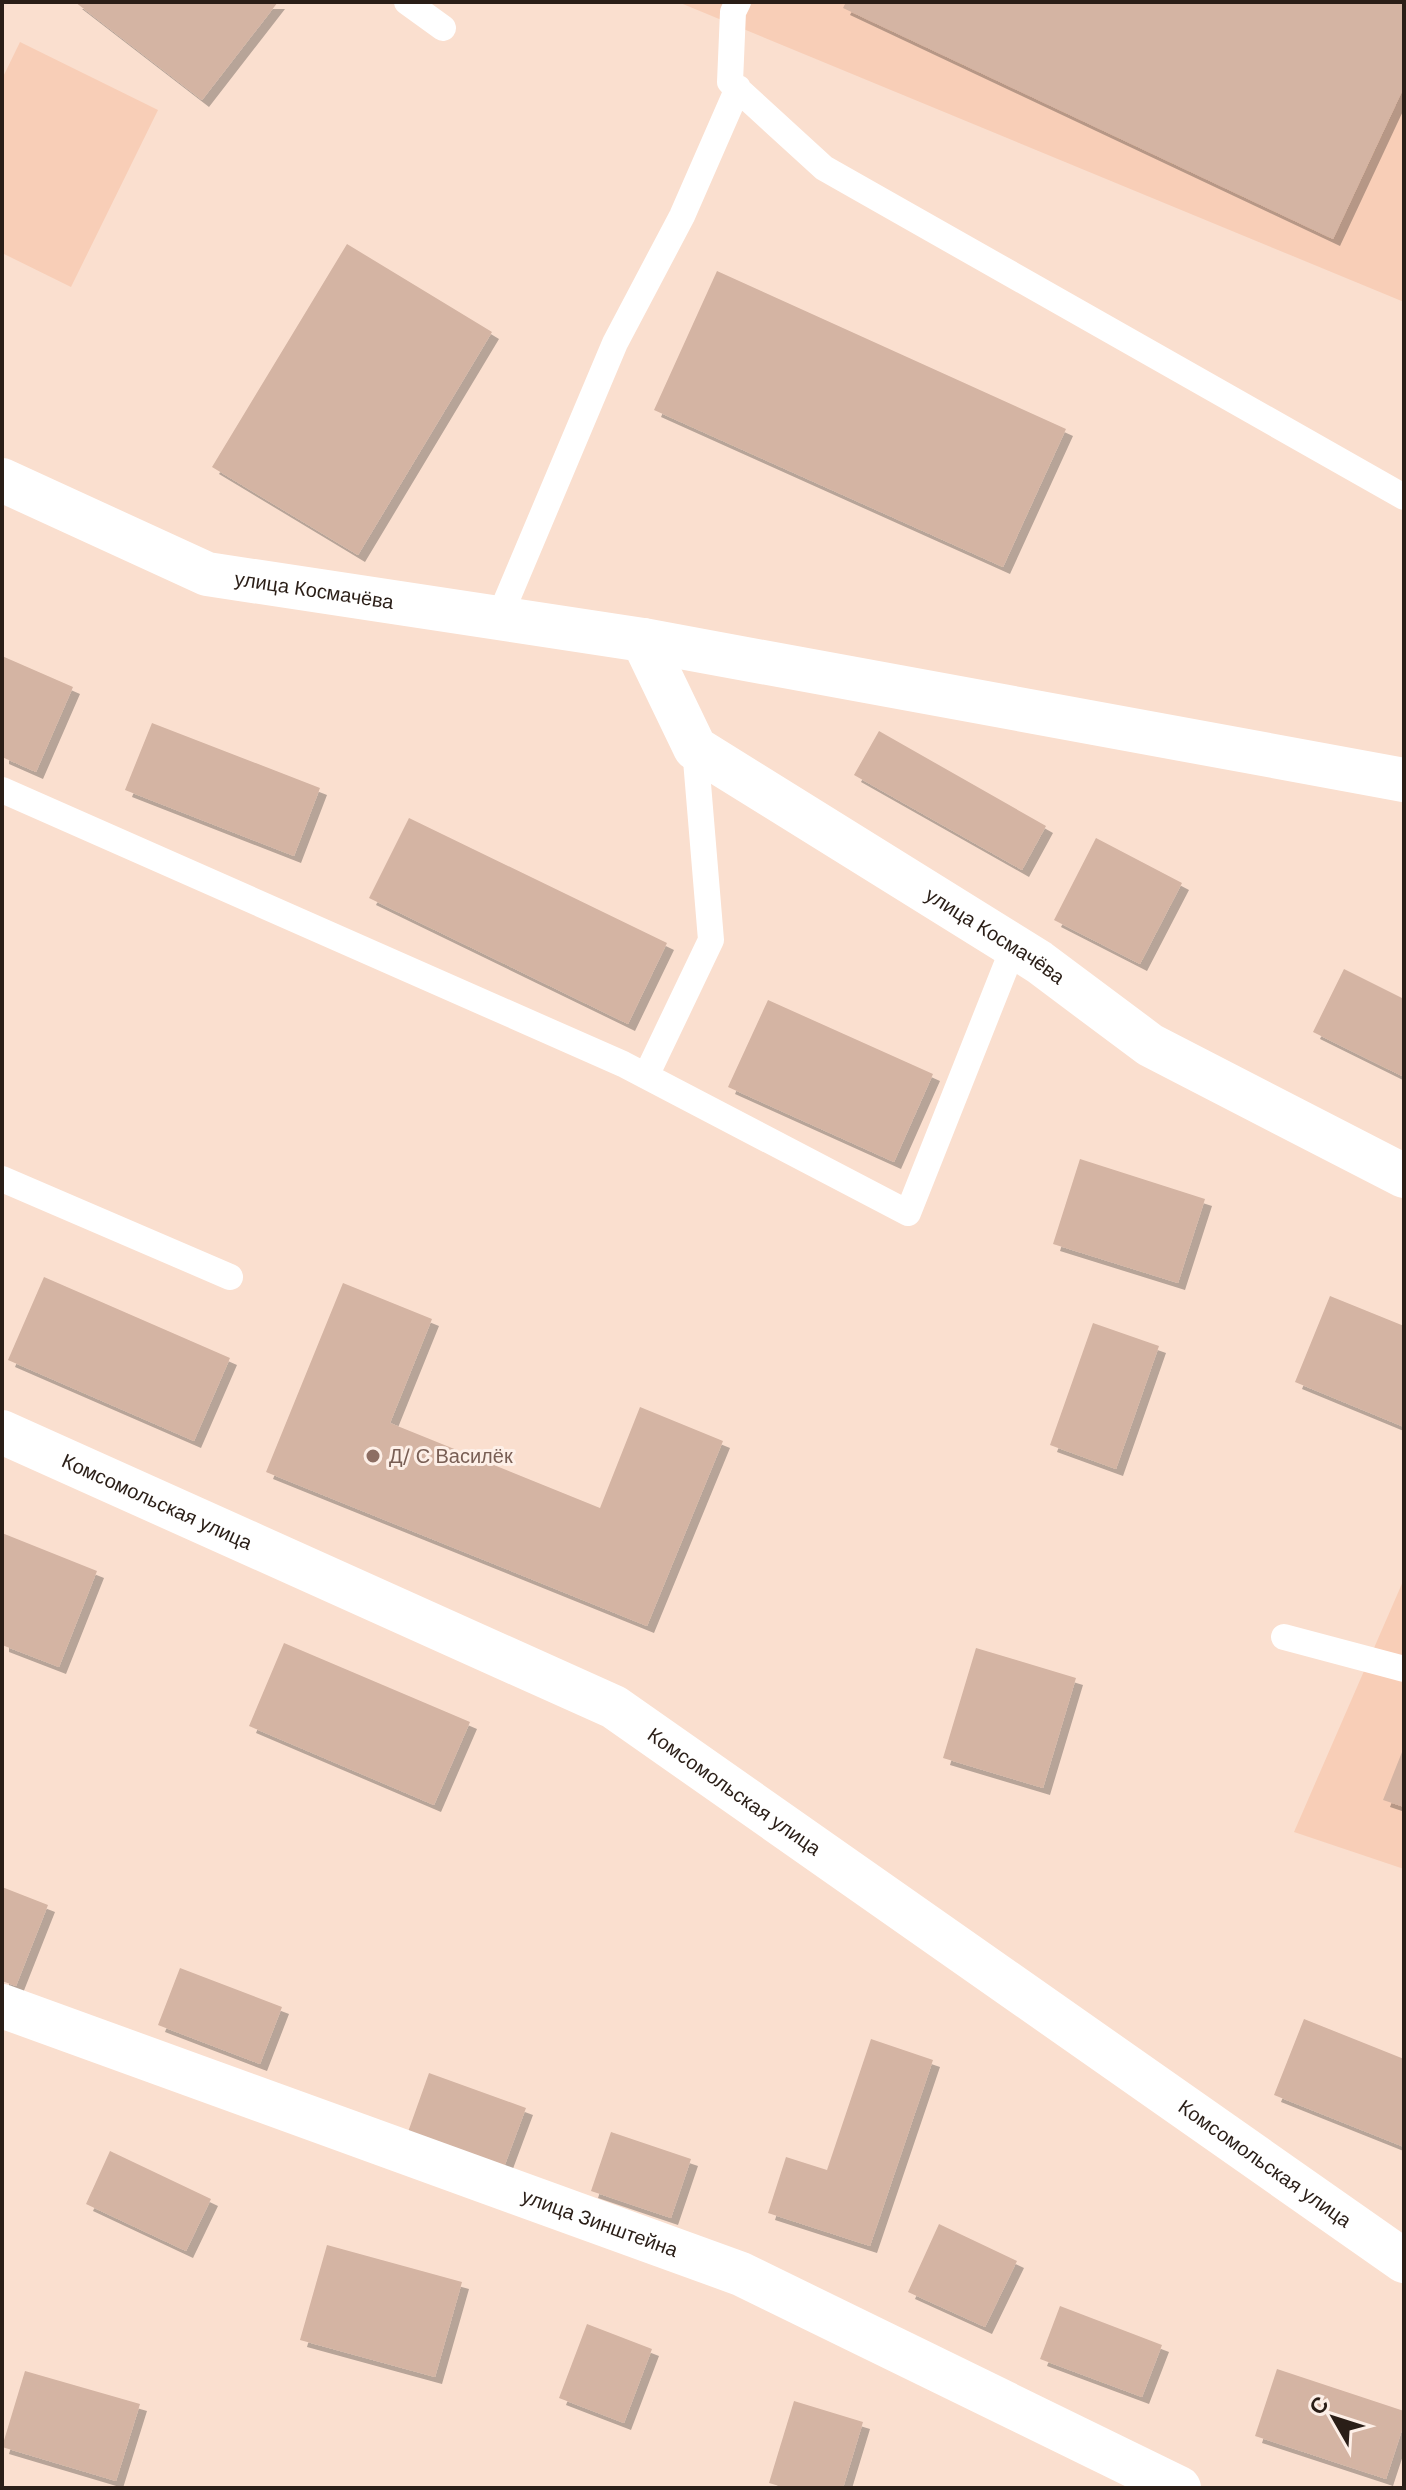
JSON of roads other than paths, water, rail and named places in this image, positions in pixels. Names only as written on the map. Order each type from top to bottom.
[{"type":"street","name":"улица Космачёва","points":[[2,480],[207,574],[643,640],[1404,780]]},
{"type":"street","points":[[643,640],[695,748]]},
{"type":"street","name":"улица Космачёва","points":[[695,748],[1039,962],[1150,1045],[1404,1176]]},
{"type":"street","name":"Комсомольская улица","points":[[2,1432],[614,1707],[1404,2261]]},
{"type":"street","name":"улица Зинштейна","points":[[2,2006],[741,2274],[1179,2488]]},
{"type":"lane","points":[[407,2],[443,28]]},
{"type":"lane","points":[[738,2],[733,12],[730,82],[824,168],[1404,497]]},
{"type":"lane","points":[[499,618],[615,343],[682,216],[738,88]]},
{"type":"lane","points":[[646,1076],[711,940],[695,748]]},
{"type":"lane","points":[[2,790],[609,1057],[908,1213],[1014,946]]},
{"type":"lane","points":[[2,1179],[230,1277]]},
{"type":"lane","points":[[1284,1637],[1404,1669]]},
{"type":"place","name":"Д/ С Василёк","points":[[373,1456]]}]
